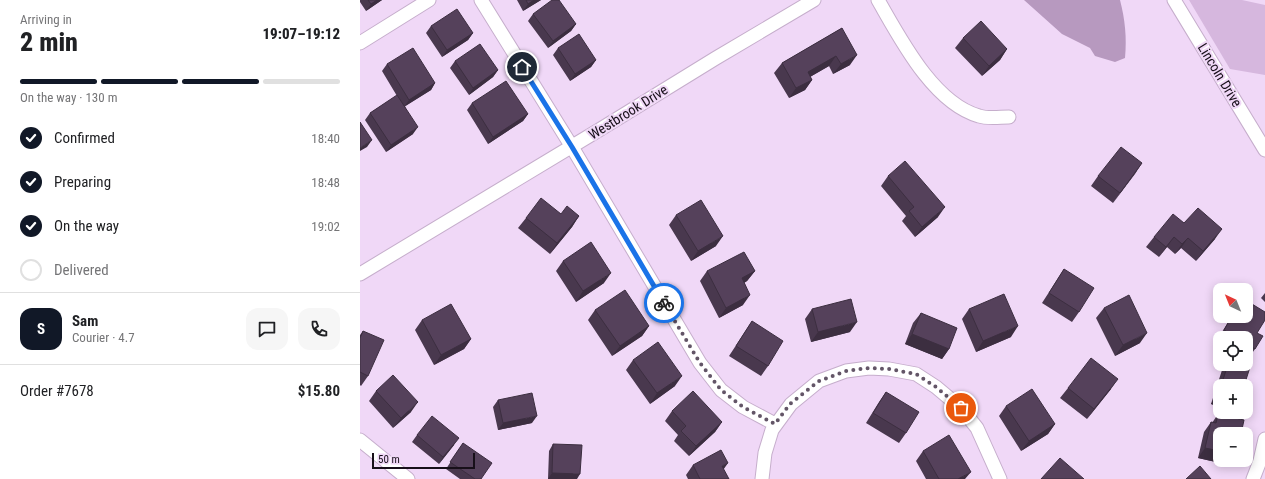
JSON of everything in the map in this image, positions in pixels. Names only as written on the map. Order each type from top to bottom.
[{"type":"street","points":[[360,43],[429,0]]},
{"type":"street","points":[[481,0],[572,147],[700,363],[721,390],[743,407],[775,424]]},
{"type":"street","name":"Westbrook Drive","points":[[360,274],[814,0]]},
{"type":"street","points":[[878,0],[909,54],[944,96],[964,110],[980,116],[1009,118]]},
{"type":"street","name":"Lincoln Drive","points":[[1174,0],[1265,150]]},
{"type":"street","points":[[762,479],[765,453],[772,430],[790,404],[819,381],[846,371],[869,368],[889,369],[916,374],[936,387],[961,408],[977,428],[1000,479]]},
{"type":"street","points":[[1253,479],[1260,461],[1265,439]]},
{"type":"street","points":[[360,440],[408,479]]},
{"type":"shaded area","points":[[1024,0],[1120,0],[1125,29],[1125,58],[1115,62],[1095,56],[1090,48],[1062,34]]},
{"type":"shaded area","points":[[1189,0],[1242,0],[1265,5],[1265,75],[1230,69]]},
{"type":"building","points":[[368,0],[377,0],[371,4]]},
{"type":"building","points":[[526,0],[534,0],[528,4]]},
{"type":"building","points":[[552,0],[559,0],[576,24],[553,41],[533,14]]},
{"type":"building","points":[[457,9],[473,33],[447,50],[431,26]]},
{"type":"building","points":[[981,21],[1007,49],[989,66],[963,38]]},
{"type":"building","points":[[842,28],[857,55],[841,64],[836,56],[808,72],[812,80],[796,88],[782,63]]},
{"type":"building","points":[[579,34],[596,60],[575,74],[558,48]]},
{"type":"building","points":[[480,44],[498,70],[473,88],[455,61]]},
{"type":"building","points":[[413,48],[435,83],[409,100],[387,64]]},
{"type":"building","points":[[506,81],[528,114],[493,137],[472,103]]},
{"type":"building","points":[[397,95],[418,127],[391,145],[370,113]]},
{"type":"building","points":[[360,122],[372,140],[360,148]]},
{"type":"building","points":[[1121,147],[1142,163],[1120,193],[1098,176]]},
{"type":"building","points":[[905,161],[945,207],[922,227],[909,211],[914,207],[888,176]]},
{"type":"building","points":[[541,198],[561,214],[567,206],[579,216],[557,243],[526,218]]},
{"type":"building","points":[[701,200],[723,236],[698,251],[676,215]]},
{"type":"building","points":[[1198,208],[1222,229],[1203,251],[1188,238],[1182,244],[1174,237],[1166,247],[1154,237],[1173,214],[1184,223]]},
{"type":"building","points":[[591,242],[611,273],[583,291],[563,261]]},
{"type":"building","points":[[744,252],[755,271],[742,278],[750,295],[726,308],[707,271]]},
{"type":"building","points":[[1064,269],[1094,288],[1079,312],[1049,293]]},
{"type":"building","points":[[625,290],[649,326],[620,346],[595,310]]},
{"type":"building","points":[[1004,294],[1018,326],[983,341],[969,309]]},
{"type":"building","points":[[1129,295],[1147,333],[1123,345],[1104,308]]},
{"type":"building","points":[[851,299],[857,322],[818,332],[812,309]]},
{"type":"building","points":[[451,304],[471,339],[441,355],[422,320]]},
{"type":"building","points":[[1253,305],[1265,312],[1265,320],[1257,333],[1263,336],[1255,349],[1253,348],[1253,331],[1224,330],[1228,323],[1253,323]]},
{"type":"building","points":[[921,313],[957,328],[949,349],[912,334]]},
{"type":"building","points":[[752,321],[783,341],[768,366],[736,346]]},
{"type":"building","points":[[363,331],[384,340],[368,376],[360,372],[360,338]]},
{"type":"building","points":[[658,342],[682,376],[657,393],[633,360]]},
{"type":"building","points":[[1091,358],[1118,379],[1094,409],[1068,388]]},
{"type":"building","points":[[1226,371],[1249,371],[1246,379],[1223,379]]},
{"type":"building","points":[[393,375],[418,402],[401,418],[376,391]]},
{"type":"building","points":[[1032,389],[1055,424],[1029,441],[1006,406]]},
{"type":"building","points":[[693,391],[722,422],[696,446],[681,431],[686,426],[672,411]]},
{"type":"building","points":[[886,392],[919,412],[906,433],[873,413]]},
{"type":"building","points":[[532,393],[537,416],[503,423],[498,400]]},
{"type":"building","points":[[432,416],[459,438],[443,457],[417,435]]},
{"type":"building","points":[[1217,419],[1244,420],[1242,427],[1213,427],[1213,450],[1205,448],[1211,422],[1216,423]]},
{"type":"building","points":[[949,435],[971,472],[958,479],[939,479],[923,451]]},
{"type":"building","points":[[463,443],[492,463],[481,479],[475,479],[450,462]]},
{"type":"building","points":[[553,444],[582,445],[580,474],[552,473]]},
{"type":"building","points":[[721,450],[728,463],[722,466],[729,479],[700,479],[693,465]]},
{"type":"building","points":[[1060,458],[1084,479],[1041,479]]},
{"type":"building","points":[[1200,466],[1211,479],[1186,479]]},
{"type":"way so far","points":[[664,303],[700,363],[721,390],[743,407],[775,424],[790,404],[819,381],[846,371],[869,368],[889,369],[916,374],[936,387],[961,408]]},
{"type":"route","points":[[522,67],[572,147],[664,303]]}]
